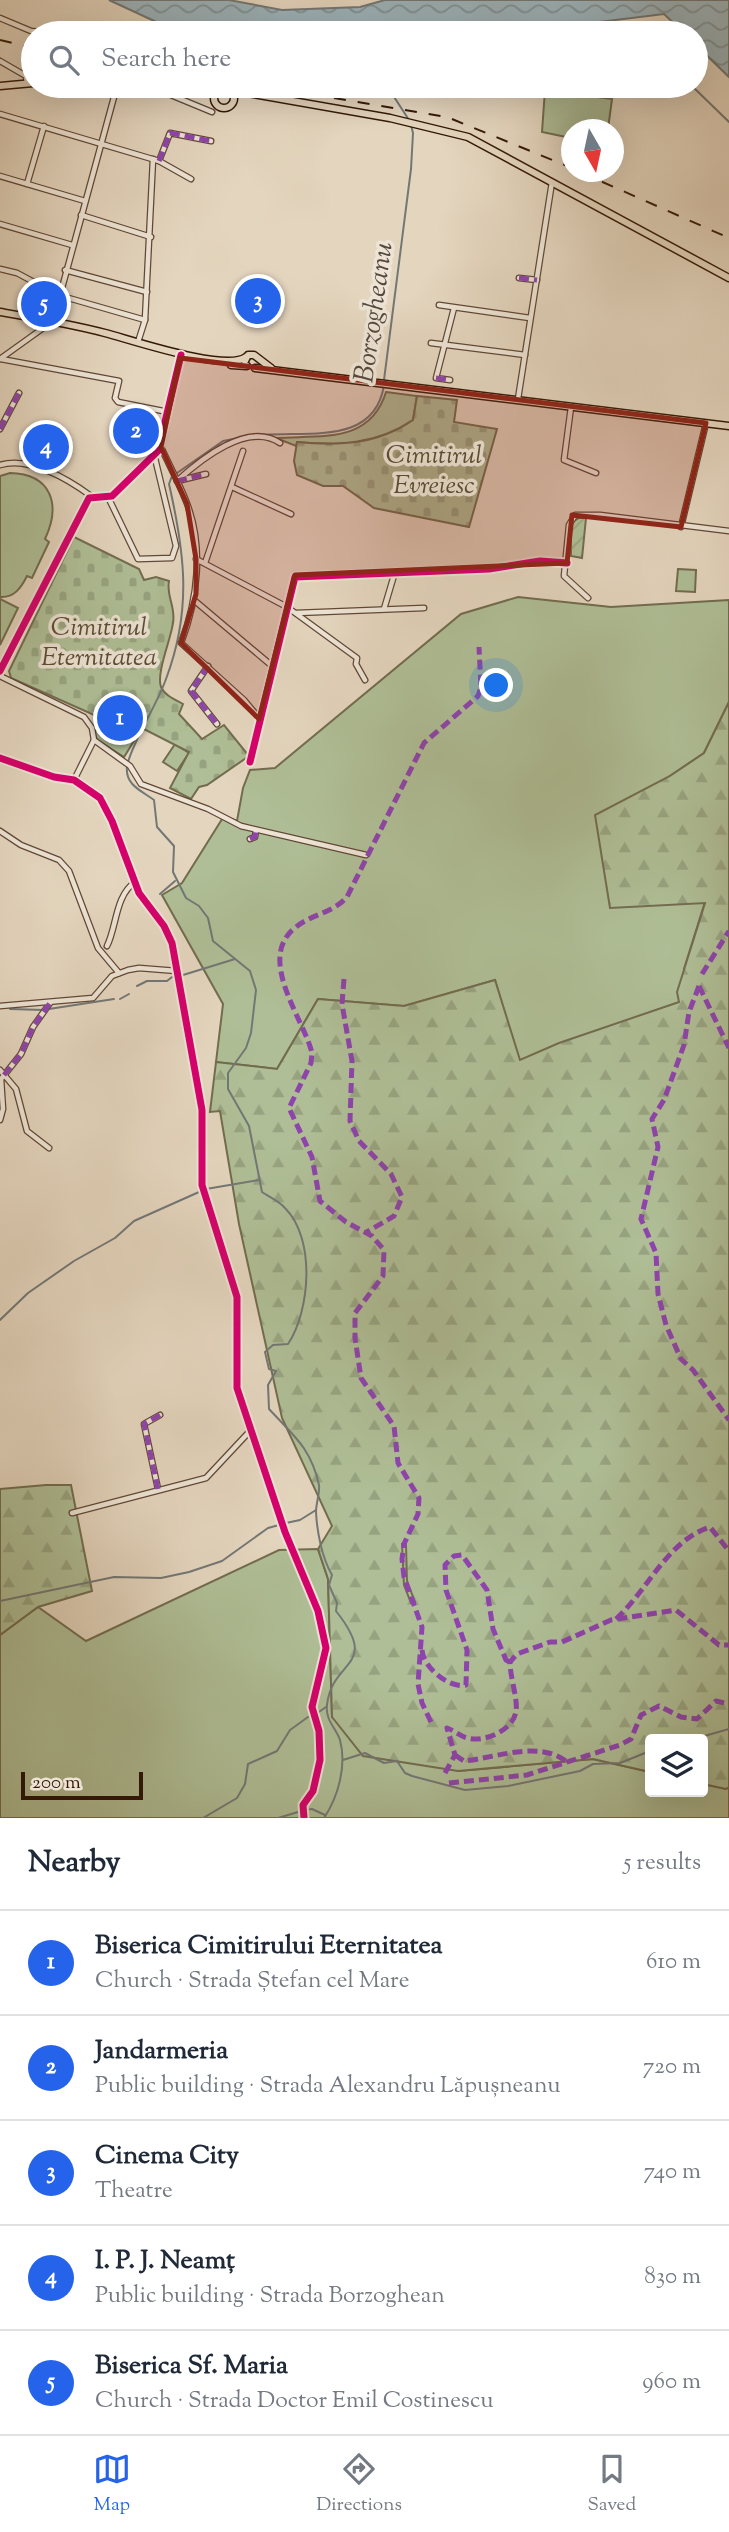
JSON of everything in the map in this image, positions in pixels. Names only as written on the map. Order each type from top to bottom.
[{"type":"main road","points":[[0,86],[21,85]]},
{"type":"main road","points":[[211,98],[224,108],[244,98]]},
{"type":"main road","points":[[233,103],[234,98]]},
{"type":"main road","points":[[268,98],[416,123],[480,141],[729,278]]},
{"type":"main road","points":[[0,314],[137,342],[181,356],[235,361],[252,354],[272,369]]},
{"type":"main road","points":[[51,323],[181,356],[255,368],[729,426]]},
{"type":"main road","points":[[246,357],[247,366]]},
{"type":"main road","points":[[255,368],[258,359]]},
{"type":"street","points":[[0,18],[21,26]]},
{"type":"street","points":[[0,61],[21,73]]},
{"type":"street","points":[[0,359],[51,323],[114,98]]},
{"type":"street","points":[[178,98],[212,112]]},
{"type":"street","points":[[0,114],[156,160],[191,179]]},
{"type":"street","points":[[27,184],[44,126]]},
{"type":"street","points":[[137,342],[142,337],[145,320],[156,160],[170,133],[211,141]]},
{"type":"street","points":[[0,176],[85,201]]},
{"type":"street","points":[[518,399],[552,181]]},
{"type":"street","points":[[81,215],[150,237]]},
{"type":"street","points":[[0,224],[72,245]]},
{"type":"street","points":[[0,269],[17,273],[58,295],[145,320]]},
{"type":"street","points":[[65,270],[147,292]]},
{"type":"street","points":[[519,278],[537,280]]},
{"type":"street","points":[[439,305],[530,318]]},
{"type":"street","points":[[450,380],[436,377],[454,308]]},
{"type":"street","points":[[431,343],[525,355]]},
{"type":"street","points":[[0,465],[19,463],[35,466],[91,496],[108,498],[160,447],[181,356]]},
{"type":"street","points":[[0,359],[119,381],[115,398],[118,402],[168,412]]},
{"type":"street","points":[[0,429],[19,393]]},
{"type":"street","points":[[571,406],[564,460],[596,473]]},
{"type":"street","points":[[681,527],[706,423]]},
{"type":"street","points":[[176,480],[228,442],[266,438],[280,443]]},
{"type":"street","points":[[160,447],[190,512],[196,559],[195,601],[181,643],[244,699],[259,719]]},
{"type":"street","points":[[205,563],[243,451]]},
{"type":"street","points":[[108,498],[140,561],[172,558],[176,546],[155,454]]},
{"type":"street","points":[[176,480],[206,474]]},
{"type":"street","points":[[232,487],[291,514]]},
{"type":"street","points":[[74,780],[94,740],[92,728],[84,717],[0,674],[91,496]]},
{"type":"street","points":[[588,598],[566,580],[569,525],[575,515],[600,515],[729,531]]},
{"type":"street","points":[[196,559],[288,607],[357,658],[356,664],[365,680]]},
{"type":"street","points":[[250,762],[271,665],[298,575],[489,569],[540,561],[566,563]]},
{"type":"street","points":[[384,609],[395,572]]},
{"type":"street","points":[[195,601],[271,665]]},
{"type":"street","points":[[296,613],[424,608]]},
{"type":"street","points":[[208,666],[191,691],[217,723]]},
{"type":"street","points":[[94,740],[130,766],[141,785],[256,830],[366,855]]},
{"type":"street","points":[[0,758],[54,777],[74,780],[104,803],[135,882],[169,936],[202,1110],[202,1185],[237,1297],[237,1388],[305,1586],[315,1604],[327,1654],[312,1707],[319,1731],[320,1759],[313,1791],[303,1805],[304,1818]]},
{"type":"street","points":[[250,839],[255,837],[256,830]]},
{"type":"street","points":[[0,831],[21,845],[59,860],[69,871],[95,942],[119,973]]},
{"type":"street","points":[[107,946],[120,902],[129,886],[135,882]]},
{"type":"street","points":[[0,1006],[93,998],[108,980],[119,973],[139,968],[177,971]]},
{"type":"street","points":[[0,1120],[3,1109],[2,1072],[22,1054],[33,1027],[50,1003]]},
{"type":"street","points":[[2,1072],[16,1089],[27,1131],[49,1148]]},
{"type":"street","points":[[158,1489],[144,1424],[160,1416]]},
{"type":"street","points":[[72,1513],[112,1505],[158,1489],[206,1478],[250,1431]]},
{"type":"highlighted area","points":[[180,358],[706,423],[681,527],[572,515],[567,563],[295,575],[259,719],[181,643],[196,594],[196,559],[187,504],[161,447]]},
{"type":"green space","points":[[544,98],[612,99],[609,119],[561,119],[561,136],[542,132]]},
{"type":"green space","points":[[386,392],[417,396],[413,420],[386,434],[358,442],[297,442],[296,446],[276,438],[326,436],[356,429],[379,409]]},
{"type":"green space","name":"Cimitirul Evreiesc","points":[[417,396],[457,400],[454,422],[497,429],[469,527],[374,508],[343,486],[323,486],[297,475],[294,461],[297,442],[357,442],[386,435],[413,420]]},
{"type":"green space","points":[[10,473],[24,475],[44,485],[52,503],[52,514],[45,539],[49,542],[32,578],[27,576],[16,591],[9,596],[0,597],[0,476]]},
{"type":"green space","points":[[579,518],[586,518],[582,558],[571,556],[571,523]]},
{"type":"green space","name":"Cimitirul Eternitatea","points":[[74,537],[139,569],[144,580],[156,577],[169,581],[174,617],[160,673],[161,687],[183,704],[179,714],[202,739],[224,725],[249,756],[207,785],[199,787],[191,799],[170,788],[189,752],[142,728],[124,757],[96,739],[94,734],[101,718],[11,678],[9,671]]},
{"type":"green space","points":[[678,569],[696,570],[695,592],[676,591]]},
{"type":"green space","points":[[518,597],[611,607],[729,600],[729,702],[704,753],[670,776],[705,902],[684,969],[686,980],[677,1010],[519,1061],[495,980],[404,1006],[318,999],[277,1069],[216,1062],[223,1004],[162,895],[182,883],[224,816],[237,821],[243,788],[250,770],[275,768],[461,614]]},
{"type":"green space","points":[[0,599],[18,608],[0,645]]},
{"type":"green space","points":[[729,702],[729,1787],[726,1789],[708,1785],[708,1734],[645,1734],[645,1771],[593,1759],[458,1771],[363,1756],[332,1717],[328,1579],[318,1549],[332,1526],[282,1418],[239,1224],[220,1111],[210,1112],[216,1062],[277,1069],[318,999],[404,1006],[495,980],[520,1060],[559,1043],[679,1002],[677,992],[705,903],[610,908],[595,815],[670,776],[704,753]]},
{"type":"green space","points":[[175,744],[189,753],[177,771],[163,762]]},
{"type":"green space","points":[[71,1485],[92,1591],[38,1607],[0,1635],[0,1489]]},
{"type":"green space","points":[[402,1544],[406,1545],[407,1581],[415,1602],[411,1603],[404,1585]]},
{"type":"green space","points":[[318,1549],[328,1579],[332,1717],[458,1771],[593,1759],[645,1771],[645,1797],[708,1797],[708,1785],[726,1789],[729,1787],[729,1818],[0,1818],[0,1635],[38,1607],[86,1641],[279,1550]]},
{"type":"water","points":[[109,0],[229,0],[282,10],[360,7],[385,0],[729,0],[729,77],[708,57],[708,21],[671,21],[664,14],[607,21],[154,21]]},
{"type":"waterway","name":"Borzogheanu","points":[[395,98],[409,120]]},
{"type":"waterway","points":[[704,98],[729,122]]},
{"type":"waterway","name":"Borzogheanu","points":[[384,380],[411,169],[411,125]]},
{"type":"waterway","name":"Borzogheanu","points":[[264,435],[319,433],[354,426],[368,418],[378,404],[384,385]]},
{"type":"waterway","name":"Borzogheanu","points":[[177,473],[223,441],[238,438]]},
{"type":"waterway","points":[[128,762],[166,679],[180,629],[183,605],[182,558],[169,484],[172,476]]},
{"type":"waterway","points":[[127,767],[132,783],[154,800],[157,827],[174,846],[173,872],[186,898],[199,906],[208,918],[213,941],[250,971],[256,990],[251,1033],[246,1048],[228,1073],[228,1089],[249,1126],[262,1192],[283,1206],[295,1221],[302,1238],[306,1275],[301,1313],[288,1344],[273,1345],[265,1352],[269,1369],[276,1371],[268,1385],[269,1409],[300,1443],[316,1472],[319,1485],[316,1512],[323,1553],[332,1575],[329,1585],[337,1603],[336,1611],[349,1629],[354,1643],[354,1653],[337,1678],[327,1705],[329,1720],[340,1740],[342,1771],[337,1791],[324,1818]]},
{"type":"waterway","points":[[160,894],[175,881]]},
{"type":"waterway","points":[[183,975],[235,959]]},
{"type":"waterway","points":[[137,986],[147,981],[167,981],[172,977]]},
{"type":"waterway","points":[[120,999],[129,994]]},
{"type":"waterway","points":[[49,1009],[114,999]]},
{"type":"waterway","points":[[10,1009],[44,1010]]},
{"type":"waterway","points":[[206,1189],[259,1180]]},
{"type":"waterway","points":[[0,1320],[28,1293],[74,1261],[115,1238],[134,1221],[199,1192]]},
{"type":"waterway","points":[[286,1523],[300,1520],[316,1510]]},
{"type":"waterway","points":[[0,1601],[114,1577],[161,1578],[189,1572],[222,1561],[268,1528],[279,1525]]},
{"type":"waterway","points":[[316,1714],[326,1707]]},
{"type":"waterway","points":[[203,1818],[237,1798],[245,1784],[248,1764],[277,1751],[290,1730],[308,1717]]},
{"type":"waterway","points":[[708,1735],[729,1729]]},
{"type":"waterway","points":[[343,1760],[365,1753],[384,1763],[397,1761],[405,1773],[412,1776],[465,1790],[508,1786],[580,1771],[593,1764],[620,1763],[645,1753]]},
{"type":"waterway","points":[[305,1810],[312,1809],[325,1815]]},
{"type":"waterway","points":[[278,1818],[298,1812]]},
{"type":"railway","points":[[0,40],[21,45]]},
{"type":"railway","points":[[334,98],[447,117],[561,164]]},
{"type":"railway","points":[[603,182],[729,238]]},
{"type":"marked path","points":[[159,161],[170,133],[211,141]]},
{"type":"marked path","points":[[519,278],[537,280]]},
{"type":"marked path","points":[[436,378],[450,380]]},
{"type":"marked path","points":[[0,429],[19,393]]},
{"type":"marked path","points":[[177,481],[206,474]]},
{"type":"marked path","points":[[431,1722],[422,1703],[418,1684],[422,1627],[404,1577],[402,1559],[404,1544],[418,1514],[419,1498],[398,1463],[394,1426],[361,1378],[355,1338],[355,1313],[383,1276],[384,1250],[372,1236],[346,1222],[320,1201],[312,1157],[289,1108],[311,1063],[312,1053],[286,989],[280,955],[285,940],[296,927],[335,907],[347,897],[424,743],[478,696],[481,687],[479,647]]},
{"type":"marked path","points":[[208,666],[191,691],[217,724]]},
{"type":"marked path","points":[[250,839],[255,837],[256,830]]},
{"type":"marked path","points":[[702,974],[729,931]]},
{"type":"marked path","points":[[344,979],[342,1004],[352,1061],[350,1121],[359,1141],[391,1174],[402,1197],[394,1216],[365,1233]]},
{"type":"marked path","points":[[699,986],[689,1012],[684,1045],[664,1100],[652,1119],[658,1147],[641,1219],[656,1253],[658,1294],[666,1325],[681,1359],[693,1370],[729,1420]]},
{"type":"marked path","points":[[699,986],[729,1048]]},
{"type":"marked path","points":[[4,1075],[21,1054],[33,1027],[50,1003]]},
{"type":"marked path","points":[[158,1489],[144,1424],[160,1415]]},
{"type":"marked path","points":[[616,1619],[670,1555],[695,1534],[710,1527],[729,1551]]},
{"type":"marked path","points":[[422,1650],[423,1657],[438,1675],[452,1684],[466,1685],[467,1650],[446,1590],[445,1565],[454,1556],[462,1555],[487,1590],[493,1629],[506,1660],[510,1662]]},
{"type":"marked path","points":[[445,1773],[455,1755],[447,1728],[467,1738],[482,1739],[497,1734],[514,1718],[516,1706],[510,1662],[517,1654],[550,1642],[562,1642],[611,1620],[676,1610],[719,1645],[729,1645]]},
{"type":"marked path","points":[[449,1783],[527,1775],[620,1745],[631,1739],[641,1715],[659,1706],[681,1717],[697,1719],[716,1701],[729,1704]]},
{"type":"marked path","points":[[455,1755],[464,1761],[532,1751],[545,1752],[568,1763]]},
{"type":"cycle path","points":[[0,671],[89,498],[112,496],[158,451],[181,355]]},
{"type":"cycle path","points":[[250,762],[295,577],[489,569],[540,561],[567,563]]},
{"type":"cycle path","points":[[0,758],[54,777],[74,780],[100,798],[112,821],[139,893],[164,926],[172,943],[202,1110],[202,1185],[237,1297],[237,1388],[285,1532],[318,1611],[326,1648],[312,1707],[319,1731],[320,1760],[313,1791],[303,1805],[304,1818]]},
{"type":"place","name":"Cinema City","points":[[258,301]]},
{"type":"place","name":"Biserica Sf. Maria","points":[[44,304]]},
{"type":"place","name":"Jandarmeria","points":[[136,431]]},
{"type":"place","name":"I. P. J. Neamț","points":[[46,447]]},
{"type":"place","name":"Biserica Cimitirului Eternitatea","points":[[120,718]]}]
